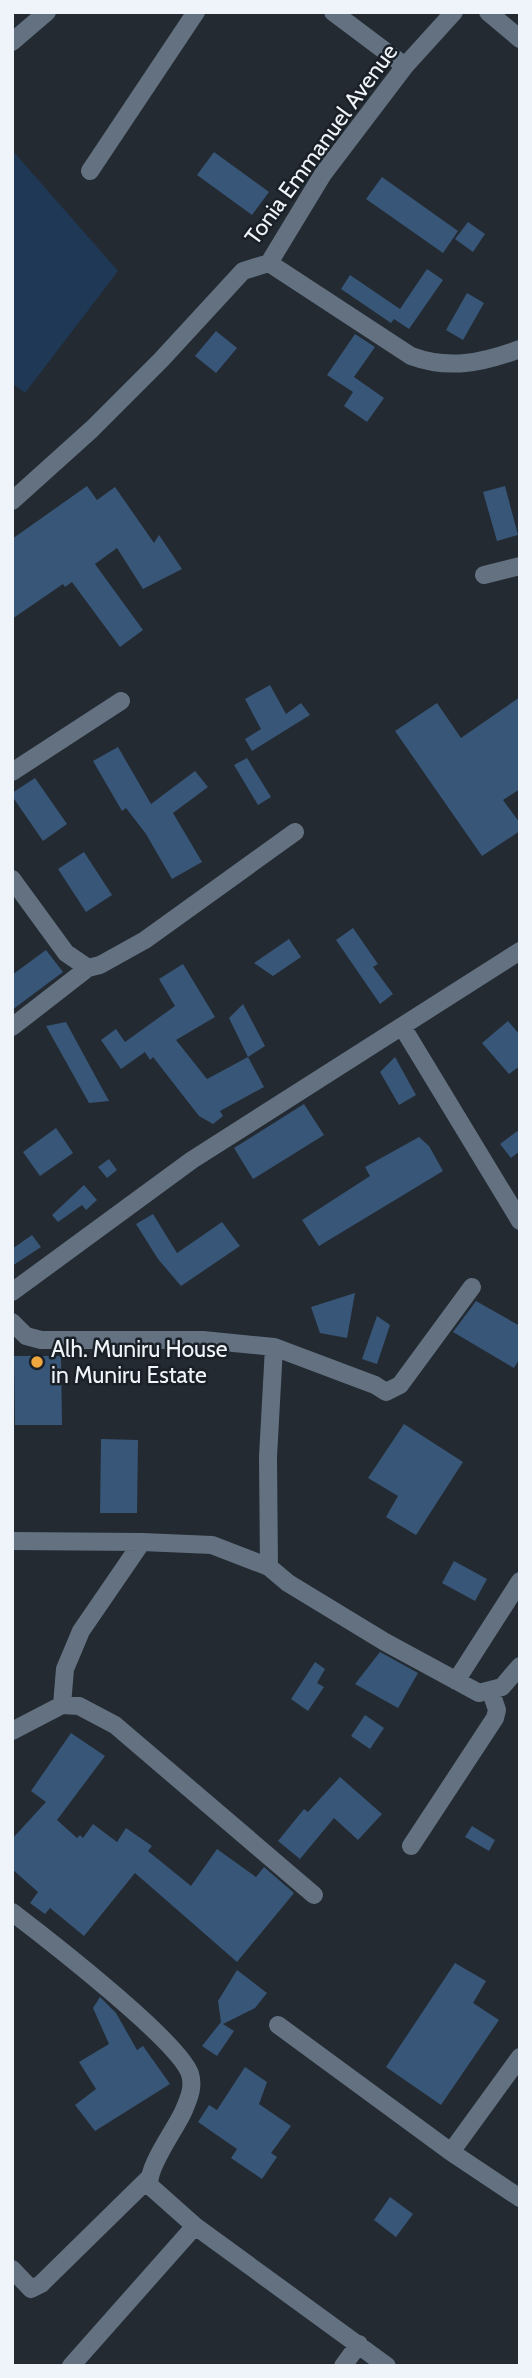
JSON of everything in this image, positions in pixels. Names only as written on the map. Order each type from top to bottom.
[{"type":"street","points":[[12,42],[47,12]]},
{"type":"street","points":[[90,171],[196,12]]},
{"type":"street","points":[[333,12],[405,66]]},
{"type":"street","name":"Tonia Emmanuel Avenue","points":[[12,500],[135,386],[243,271],[269,264],[323,174],[405,66],[454,12]]},
{"type":"street","points":[[488,12],[520,39]]},
{"type":"street","points":[[269,264],[411,356],[432,364],[476,363],[520,349]]},
{"type":"street","points":[[484,575],[520,566]]},
{"type":"street","points":[[12,772],[121,701]]},
{"type":"street","points":[[12,1027],[88,968],[100,965],[145,940],[295,832]]},
{"type":"street","points":[[12,879],[66,953],[88,968]]},
{"type":"street","points":[[12,1292],[192,1160],[520,951]]},
{"type":"street","points":[[403,1028],[520,1221]]},
{"type":"street","points":[[12,1322],[26,1336],[41,1340],[204,1340],[274,1347],[375,1385],[386,1392],[400,1385],[472,1287]]},
{"type":"street","points":[[270,1567],[268,1457],[274,1347]]},
{"type":"street","points":[[12,1541],[212,1545],[270,1567],[288,1583],[479,1693],[502,1687],[520,1666]]},
{"type":"street","points":[[62,1705],[65,1669],[81,1631],[142,1542]]},
{"type":"street","points":[[456,1681],[520,1581]]},
{"type":"street","points":[[411,1846],[495,1718],[497,1710],[491,1692]]},
{"type":"street","points":[[12,1731],[62,1705],[79,1706],[115,1725],[314,1895]]},
{"type":"street","points":[[12,1912],[61,1950],[173,2049],[190,2071],[191,2093],[148,2179],[41,2284],[31,2289],[12,2269]]},
{"type":"street","points":[[278,2025],[451,2152],[520,2198]]},
{"type":"street","points":[[451,2152],[520,2057]]},
{"type":"street","points":[[148,2179],[150,2186],[195,2226],[387,2366]]},
{"type":"street","points":[[71,2366],[195,2226]]},
{"type":"street","points":[[343,2366],[359,2344]]},
{"type":"shaded area","points":[[12,150],[118,271],[25,393],[12,383]]},
{"type":"building","points":[[214,152],[269,192],[252,215],[197,175]]},
{"type":"building","points":[[382,177],[458,231],[443,253],[366,199]]},
{"type":"building","points":[[468,222],[485,234],[473,252],[455,239]]},
{"type":"building","points":[[427,269],[443,280],[409,329],[394,319],[391,323],[341,289],[350,275],[400,309]]},
{"type":"building","points":[[467,293],[484,303],[463,340],[446,330]]},
{"type":"building","points":[[216,331],[237,348],[216,373],[195,356]]},
{"type":"building","points":[[355,334],[375,347],[354,377],[384,398],[367,422],[344,406],[353,392],[327,375]]},
{"type":"building","points":[[87,486],[97,500],[115,487],[154,543],[159,535],[182,569],[143,589],[117,548],[95,564],[143,630],[120,647],[72,582],[65,587],[63,584],[12,619],[12,539]]},
{"type":"building","points":[[505,486],[518,535],[497,541],[483,492]]},
{"type":"building","points":[[270,685],[286,714],[301,703],[310,715],[252,751],[245,739],[261,729],[245,699]]},
{"type":"building","points":[[520,697],[520,789],[503,800],[520,823],[520,831],[482,856],[395,731],[437,703],[461,738]]},
{"type":"building","points":[[118,747],[151,804],[195,771],[208,787],[173,813],[202,862],[172,879],[146,834],[126,808],[122,811],[93,761]]},
{"type":"building","points":[[247,758],[271,797],[258,805],[234,765]]},
{"type":"building","points":[[35,778],[67,824],[43,841],[12,796],[12,793]]},
{"type":"building","points":[[84,852],[112,895],[86,912],[58,869]]},
{"type":"building","points":[[353,928],[378,964],[373,967],[393,994],[380,1004],[336,940]]},
{"type":"building","points":[[289,939],[301,957],[273,976],[254,963]]},
{"type":"building","points":[[46,950],[63,972],[12,1010],[12,975]]},
{"type":"building","points":[[183,964],[215,1017],[176,1040],[207,1079],[248,1057],[264,1087],[220,1111],[223,1116],[213,1124],[199,1116],[153,1057],[150,1060],[145,1052],[121,1069],[101,1040],[116,1029],[125,1042],[175,1006],[159,979]]},
{"type":"building","points":[[243,1004],[265,1046],[248,1057],[229,1018]]},
{"type":"building","points":[[508,1021],[520,1035],[520,1066],[509,1074],[482,1043]]},
{"type":"building","points":[[66,1022],[109,1101],[89,1103],[46,1026]]},
{"type":"building","points":[[395,1057],[416,1095],[399,1105],[380,1072]]},
{"type":"building","points":[[304,1104],[324,1135],[253,1179],[234,1148]]},
{"type":"building","points":[[56,1128],[73,1153],[40,1176],[23,1152]]},
{"type":"building","points":[[520,1129],[520,1151],[511,1158],[500,1144]]},
{"type":"building","points":[[419,1137],[429,1146],[443,1171],[319,1246],[302,1220],[370,1176],[365,1167]]},
{"type":"building","points":[[109,1159],[117,1170],[107,1178],[98,1167]]},
{"type":"building","points":[[84,1185],[97,1200],[86,1210],[82,1205],[58,1222],[52,1215]]},
{"type":"building","points":[[153,1214],[177,1253],[222,1222],[240,1246],[181,1286],[158,1259],[136,1224]]},
{"type":"building","points":[[32,1235],[41,1247],[12,1266],[12,1249]]},
{"type":"building","points":[[355,1293],[347,1338],[320,1333],[311,1307]]},
{"type":"building","points":[[476,1301],[520,1326],[520,1358],[514,1368],[453,1332]]},
{"type":"building","points":[[377,1316],[390,1325],[377,1364],[362,1359]]},
{"type":"building","points":[[14,1356],[61,1356],[62,1425],[15,1425]]},
{"type":"building","points":[[404,1424],[463,1462],[416,1535],[386,1517],[398,1496],[368,1478]]},
{"type":"building","points":[[101,1439],[138,1440],[137,1513],[100,1513]]},
{"type":"building","points":[[454,1561],[487,1579],[475,1601],[442,1583]]},
{"type":"building","points":[[380,1652],[418,1673],[398,1708],[355,1684]]},
{"type":"building","points":[[315,1662],[325,1669],[317,1683],[324,1687],[308,1711],[291,1699]]},
{"type":"building","points":[[365,1715],[384,1728],[370,1749],[351,1736]]},
{"type":"building","points":[[71,1733],[105,1756],[57,1820],[77,1838],[80,1835],[83,1838],[93,1824],[117,1842],[126,1828],[152,1846],[148,1851],[191,1886],[217,1849],[256,1877],[264,1867],[294,1893],[237,1962],[135,1873],[84,1936],[50,1908],[45,1914],[30,1903],[38,1892],[12,1869],[12,1839],[46,1802],[31,1791]]},
{"type":"building","points":[[340,1777],[382,1814],[358,1840],[334,1818],[300,1859],[278,1841],[304,1809],[308,1812]]},
{"type":"building","points":[[472,1826],[495,1840],[489,1851],[465,1837]]},
{"type":"building","points":[[455,1963],[486,1981],[473,2003],[499,2020],[441,2105],[386,2067]]},
{"type":"building","points":[[237,1970],[267,1993],[255,2008],[223,2024],[234,2031],[217,2056],[202,2046],[221,2022],[218,2001]]},
{"type":"building","points":[[100,1997],[116,2013],[137,2050],[143,2046],[170,2084],[95,2131],[75,2105],[96,2089],[79,2062],[109,2044],[93,2008]]},
{"type":"building","points":[[245,2067],[267,2082],[259,2104],[291,2126],[271,2153],[277,2157],[262,2179],[231,2158],[237,2149],[198,2122],[209,2105],[217,2110]]},
{"type":"building","points":[[390,2197],[413,2214],[396,2237],[374,2220]]},
{"type":"place","name":"Alh. Muniru House in Muniru Estate","points":[[37,1362]]}]
